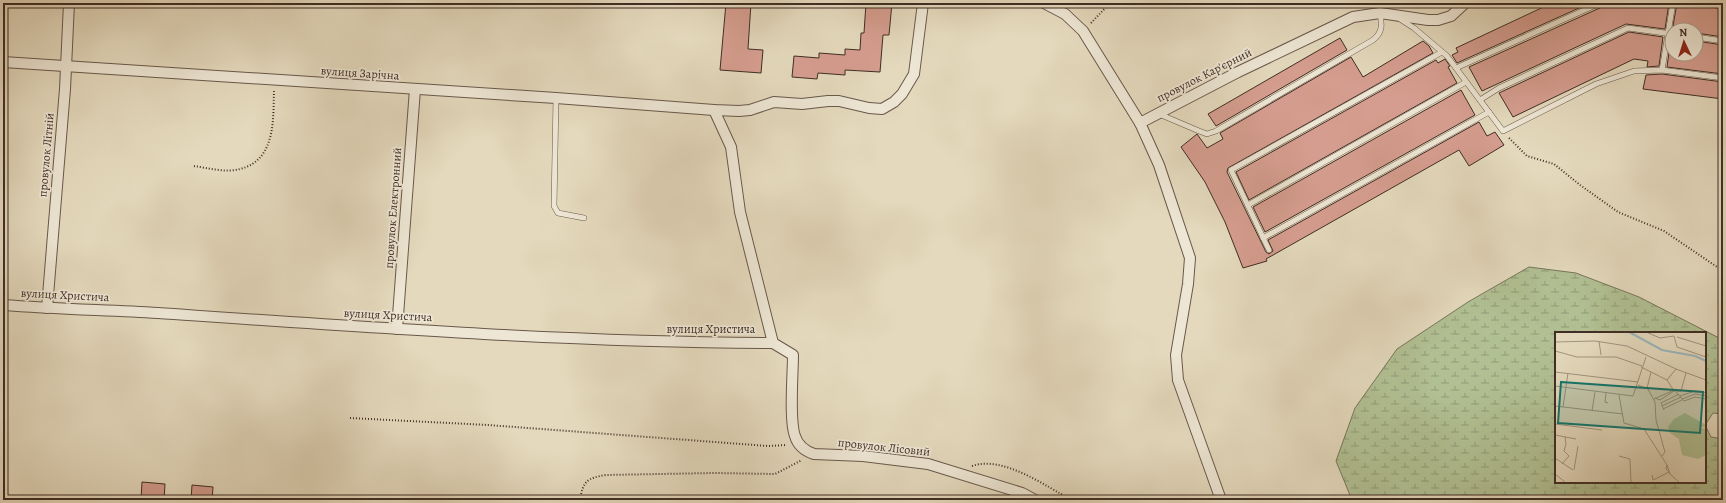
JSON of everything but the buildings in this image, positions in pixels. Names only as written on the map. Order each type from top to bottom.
[{"type":"street","name":"провулок Літній","points":[[47,308],[66,65],[69,3]]},
{"type":"street","name":"вулиця Зарічна","points":[[3,62],[556,98],[714,110],[750,110],[774,102],[802,104],[828,101],[839,101],[869,108],[882,108],[894,102],[902,94],[914,74],[924,3]]},
{"type":"street","points":[[1046,3],[1065,14],[1083,31],[1140,123],[1159,166],[1190,258],[1189,278],[1176,355],[1178,380],[1221,500]]},
{"type":"street","name":"провулок Кар'єрний","points":[[1140,123],[1238,72],[1353,17],[1380,8],[1394,15],[1438,20],[1452,16],[1465,3]]},
{"type":"street","name":"провулок Електронний","points":[[397,329],[415,90]]},
{"type":"street","points":[[714,110],[731,146],[740,212],[772,343],[794,355],[794,435],[799,444],[808,452],[814,454]]},
{"type":"street","name":"вулиця Христича","points":[[3,305],[146,312],[397,329],[672,342],[772,343]]},
{"type":"street","name":"провулок Лісовий","points":[[814,454],[863,456],[928,464],[1022,493],[1035,500]]},
{"type":"lane","points":[[1456,68],[1600,3]]},
{"type":"lane","points":[[1671,22],[1673,3]]},
{"type":"lane","points":[[1708,3],[1723,5]]},
{"type":"lane","points":[[1158,113],[1207,134],[1216,131],[1373,40],[1379,35],[1382,27],[1380,8]]},
{"type":"lane","points":[[1394,15],[1414,28],[1442,52],[1456,68],[1503,131],[1596,84],[1634,71],[1662,70],[1723,78]]},
{"type":"lane","points":[[1480,100],[1499,88],[1628,28],[1664,33]]},
{"type":"lane","points":[[1704,39],[1723,41]]},
{"type":"lane","points":[[1269,250],[1231,170],[1442,52]]},
{"type":"lane","points":[[1662,70],[1664,61]]},
{"type":"lane","points":[[1248,205],[1466,82]]},
{"type":"lane","points":[[556,98],[554,206],[558,213],[584,218]]},
{"type":"lane","points":[[1264,238],[1489,112]]},
{"type":"path","points":[[1083,31],[1110,3]]},
{"type":"path","points":[[194,166],[227,170],[240,169],[252,164],[263,155],[269,145],[273,126],[275,80]]},
{"type":"path","points":[[1503,131],[1527,156],[1554,164],[1618,212],[1664,231],[1723,271]]},
{"type":"path","points":[[350,418],[488,425],[768,446],[799,444]]},
{"type":"path","points":[[580,500],[582,487],[587,481],[594,477],[606,475],[714,472],[775,474],[814,454]]},
{"type":"path","points":[[971,466],[994,463],[1012,468],[1072,500]]},
{"type":"green space","points":[[1529,267],[1576,273],[1639,297],[1723,340],[1723,414],[1713,413],[1706,424],[1706,332],[1555,332],[1555,483],[1706,483],[1706,427],[1711,437],[1723,439],[1723,500],[1352,500],[1336,461],[1355,408],[1397,349],[1468,302]]}]
